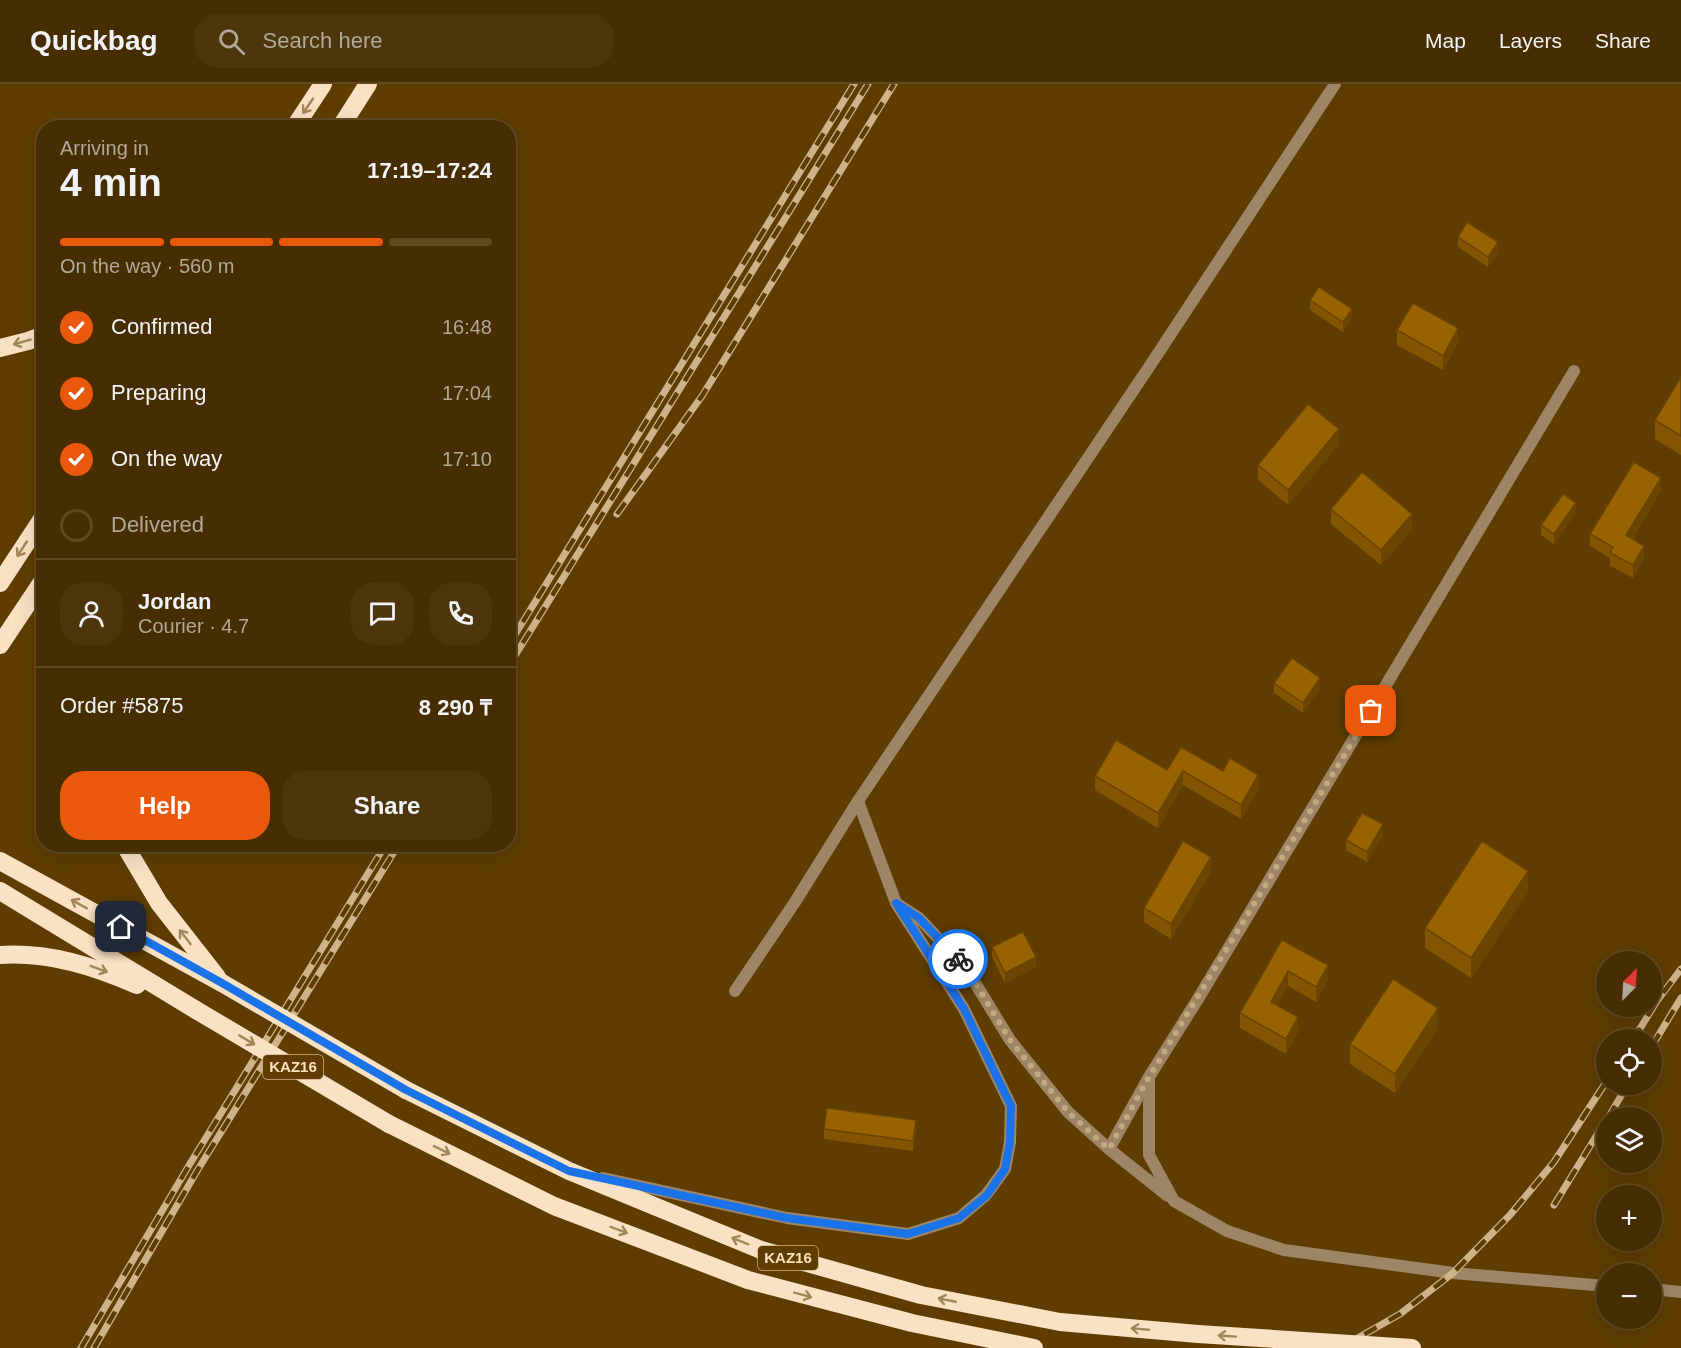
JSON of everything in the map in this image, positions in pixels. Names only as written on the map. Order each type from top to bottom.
[{"type":"highway","points":[[299,120],[323,84]]},
{"type":"highway","points":[[345,120],[368,84]]},
{"type":"highway","points":[[0,348],[36,338]]},
{"type":"highway","points":[[0,583],[36,528]]},
{"type":"highway","points":[[0,645],[36,591]]},
{"type":"highway","name":"KAZ16","points":[[129,852],[159,903],[222,983]]},
{"type":"highway","name":"KAZ16","points":[[0,861],[222,983],[406,1090],[569,1171],[761,1250],[921,1295],[1060,1322],[1198,1334],[1412,1348]]},
{"type":"highway","name":"KAZ16","points":[[0,891],[389,1124],[555,1206],[748,1280],[912,1323],[1034,1348]]},
{"type":"highway","name":"KAZ16","points":[[0,955],[14,954],[71,961],[98,969],[196,1010]]},
{"type":"street","points":[[735,991],[795,902],[858,801],[1155,358],[1335,84]]},
{"type":"street","points":[[1109,1149],[1149,1077],[1214,974],[1574,371]]},
{"type":"street","points":[[569,1171],[787,1218],[908,1234],[959,1218],[987,1195],[1005,1169],[1010,1142],[1011,1106],[964,1009],[896,903],[858,801]]},
{"type":"street","points":[[896,903],[919,918],[966,968],[1010,1040],[1068,1112],[1109,1149],[1174,1200],[1227,1231],[1284,1250],[1453,1272],[1596,1285]]},
{"type":"street","points":[[1149,1077],[1149,1155],[1174,1200]]},
{"type":"street","points":[[1662,1290],[1681,1292]]},
{"type":"building","points":[[1467,222],[1498,242],[1488,257],[1458,237]]},
{"type":"building","points":[[1319,287],[1352,309],[1343,322],[1310,300]]},
{"type":"building","points":[[1413,303],[1458,328],[1443,356],[1397,330]]},
{"type":"building","points":[[1681,377],[1681,436],[1655,420]]},
{"type":"building","points":[[1308,404],[1339,429],[1288,490],[1258,465]]},
{"type":"building","points":[[1634,462],[1661,478],[1626,535],[1644,546],[1633,565],[1610,553],[1613,547],[1590,534]]},
{"type":"building","points":[[1362,472],[1412,514],[1381,550],[1331,509]]},
{"type":"building","points":[[1563,494],[1576,503],[1554,534],[1541,525]]},
{"type":"building","points":[[1292,658],[1320,678],[1303,703],[1274,683]]},
{"type":"building","points":[[1116,740],[1167,770],[1181,747],[1223,771],[1230,758],[1258,775],[1241,805],[1183,771],[1158,813],[1095,776]]},
{"type":"building","points":[[1362,813],[1383,824],[1367,852],[1346,840]]},
{"type":"building","points":[[1183,841],[1211,857],[1171,924],[1144,908]]},
{"type":"building","points":[[1482,841],[1528,871],[1471,958],[1425,928]]},
{"type":"building","points":[[1023,932],[1036,957],[1005,973],[992,947]]},
{"type":"building","points":[[1282,940],[1328,965],[1316,987],[1288,971],[1271,1002],[1298,1017],[1286,1039],[1240,1013]]},
{"type":"building","points":[[1393,979],[1438,1008],[1395,1074],[1350,1044]]},
{"type":"building","points":[[827,1108],[916,1120],[913,1141],[824,1129]]},
{"type":"railway","points":[[516,633],[854,84]]},
{"type":"railway","points":[[516,654],[868,84]]},
{"type":"railway","points":[[617,514],[702,396],[894,84]]},
{"type":"railway","points":[[81,1348],[188,1167],[381,852]]},
{"type":"railway","points":[[94,1348],[197,1171],[394,852]]},
{"type":"railway","points":[[1640,1029],[1681,969]]},
{"type":"railway","points":[[1662,1029],[1681,998]]},
{"type":"railway","points":[[1340,1348],[1400,1314],[1453,1273],[1510,1215],[1554,1162],[1598,1095]]},
{"type":"railway","points":[[1614,1107],[1622,1095]]},
{"type":"railway","points":[[1554,1205],[1596,1136]]},
{"type":"way so far","points":[[958,959],[966,968],[1010,1040],[1068,1112],[1109,1149],[1149,1077],[1371,711]]},
{"type":"route","points":[[121,927],[406,1090],[569,1171],[787,1218],[908,1234],[959,1218],[987,1195],[1005,1169],[1010,1142],[1011,1106],[964,1009],[896,903],[919,918],[958,959]]}]
